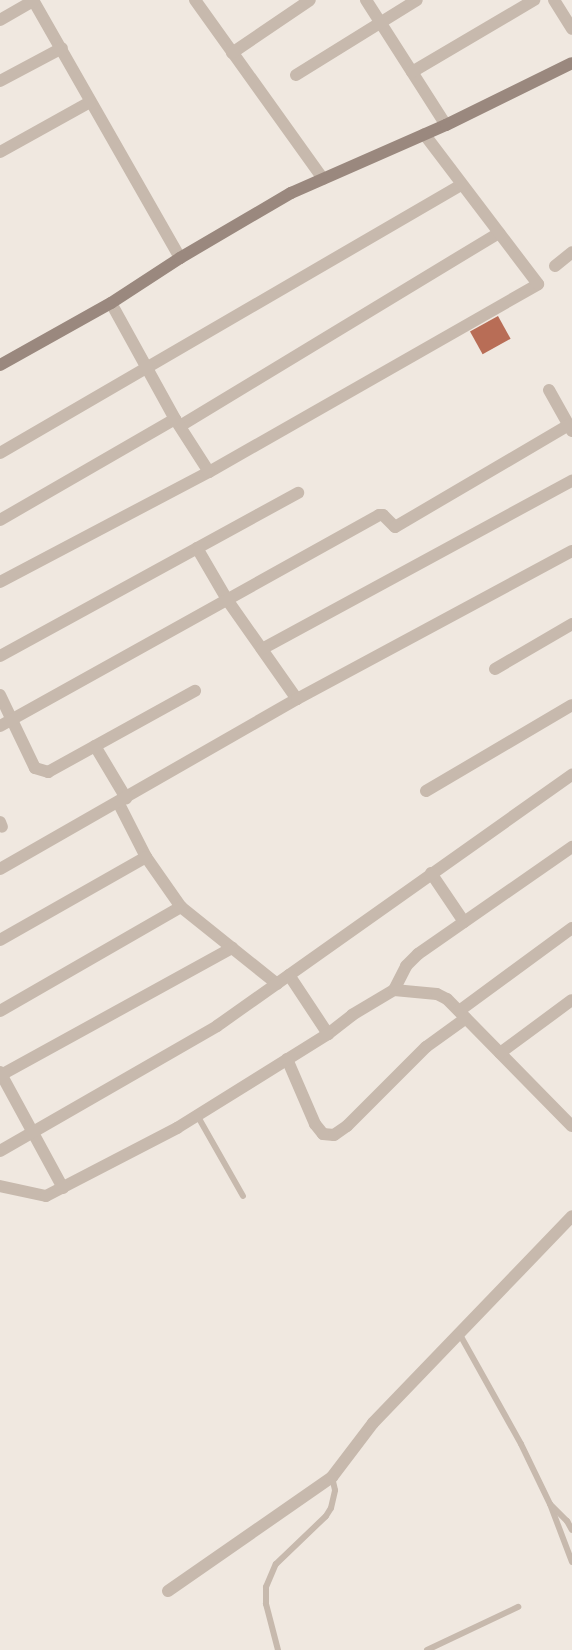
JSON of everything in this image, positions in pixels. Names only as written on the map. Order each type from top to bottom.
[{"type":"street","points":[[0,20],[34,0],[180,258]]},
{"type":"street","points":[[195,0],[322,179]]},
{"type":"street","points":[[232,53],[310,0]]},
{"type":"street","points":[[366,0],[446,125]]},
{"type":"street","points":[[296,75],[417,0]]},
{"type":"street","points":[[412,72],[534,0]]},
{"type":"street","points":[[554,0],[570,22]]},
{"type":"street","points":[[0,81],[62,48]]},
{"type":"street","points":[[0,365],[111,303],[180,258],[292,192],[446,125],[572,62]]},
{"type":"street","points":[[0,152],[90,102]]},
{"type":"street","points":[[0,582],[209,472],[537,285],[539,282],[461,185],[424,134]]},
{"type":"street","points":[[0,453],[461,185]]},
{"type":"street","points":[[0,520],[177,422],[499,233]]},
{"type":"street","points":[[555,266],[572,252]]},
{"type":"street","points":[[111,303],[177,422],[209,472]]},
{"type":"street","points":[[6,723],[228,601],[379,515],[383,515],[395,527],[571,428],[549,390]]},
{"type":"street","points":[[262,649],[572,482]]},
{"type":"street","points":[[0,656],[298,493]]},
{"type":"street","points":[[197,548],[228,601],[297,699]]},
{"type":"street","points":[[0,869],[297,699],[572,551]]},
{"type":"street","points":[[494,669],[572,624]]},
{"type":"street","points":[[0,696],[6,723],[35,768],[42,772],[48,772],[195,692]]},
{"type":"street","points":[[426,791],[572,705]]},
{"type":"street","points":[[95,746],[122,800],[146,856],[181,907],[277,984]]},
{"type":"street","points":[[0,1152],[217,1026],[572,775]]},
{"type":"street","points":[[0,1186],[46,1196],[197,1115],[328,1034],[352,1015],[394,990],[406,966],[418,954],[572,847]]},
{"type":"street","points":[[0,940],[146,856]]},
{"type":"street","points":[[431,873],[464,922]]},
{"type":"street","points":[[0,1010],[181,907]]},
{"type":"street","points":[[286,1060],[315,1124],[324,1134],[334,1136],[347,1126],[426,1047],[463,1014],[572,928]]},
{"type":"street","points":[[63,1188],[1,1073],[232,948]]},
{"type":"street","points":[[288,975],[328,1034]]},
{"type":"street","points":[[394,990],[437,994],[447,999],[572,1126]]},
{"type":"street","points":[[500,1053],[572,1000]]},
{"type":"street","points":[[168,1591],[332,1477],[373,1423],[572,1216]]},
{"type":"lane","points":[[197,1115],[243,1196]]},
{"type":"lane","points":[[459,1333],[521,1444],[550,1504],[572,1562]]},
{"type":"lane","points":[[278,1650],[266,1604],[266,1587],[276,1564],[326,1516],[331,1508],[335,1490],[332,1477]]},
{"type":"lane","points":[[550,1504],[567,1521],[572,1530]]},
{"type":"lane","points":[[427,1650],[518,1607]]},
{"type":"building","points":[[498,316],[511,339],[483,354],[470,332]]}]
